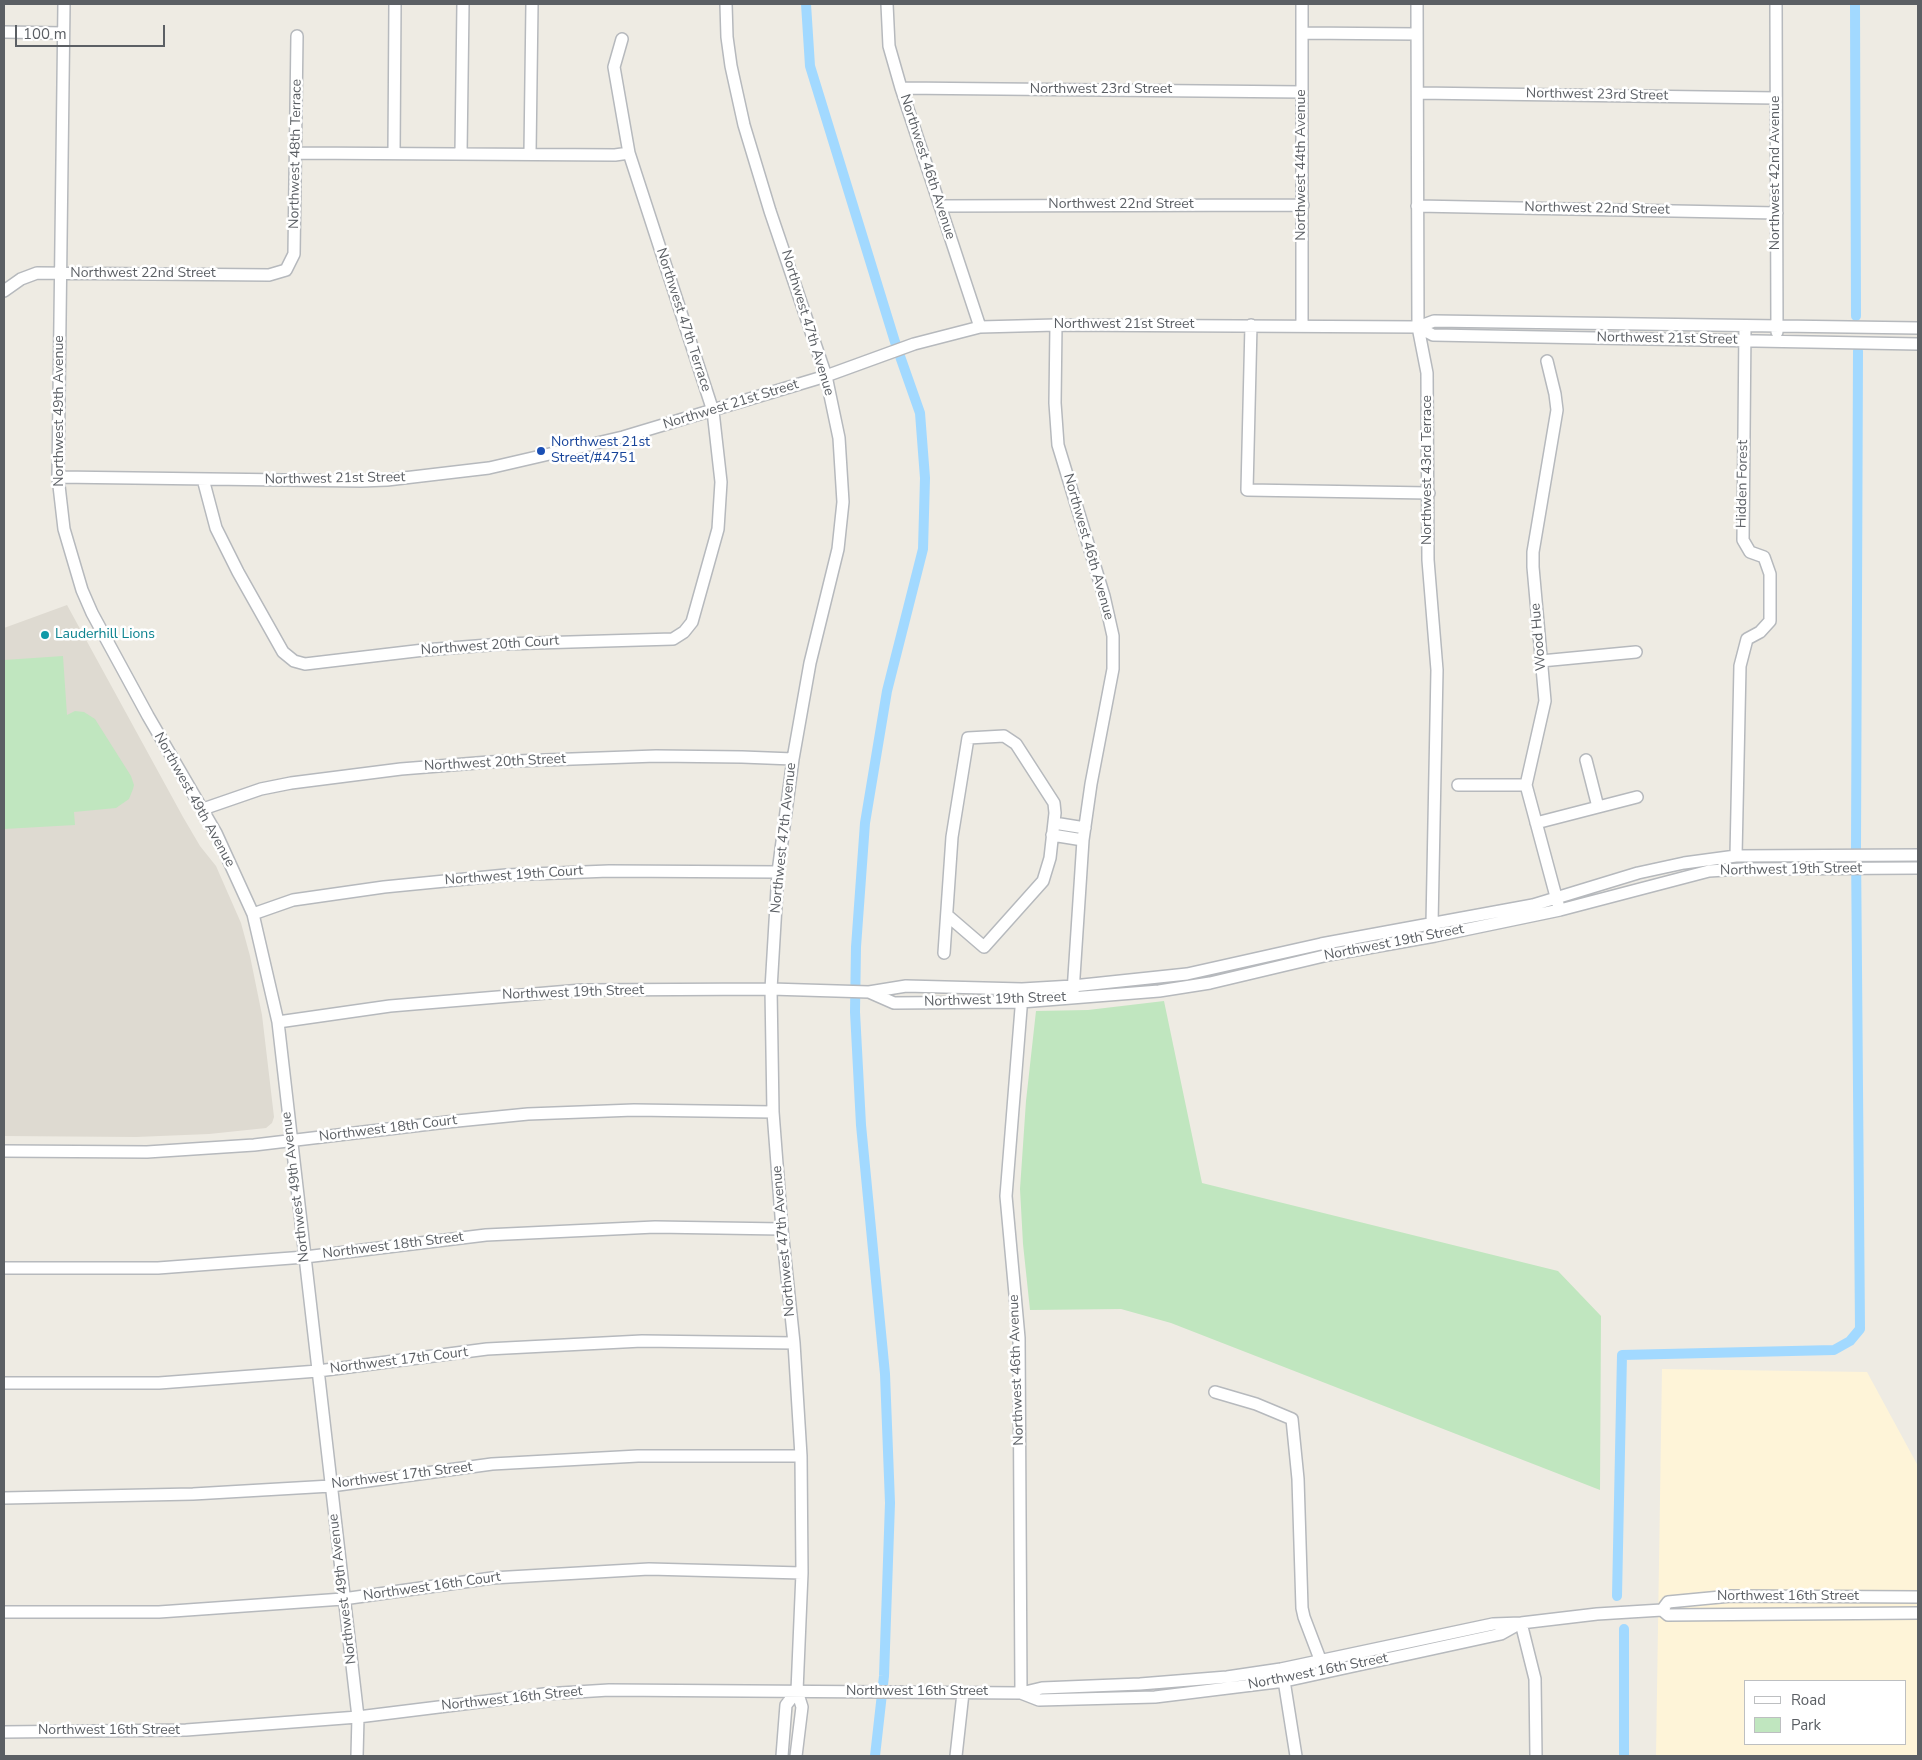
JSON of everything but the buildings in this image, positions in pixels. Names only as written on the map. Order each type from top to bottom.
[{"type":"street","name":"Northwest 49th Avenue","points":[[64,4],[58,477],[64,529],[82,590],[125,673],[202,809],[253,914],[278,1022],[358,1717],[357,1756]]},
{"type":"street","points":[[394,153],[395,4]]},
{"type":"street","points":[[461,153],[463,4]]},
{"type":"street","points":[[530,153],[532,4]]},
{"type":"street","name":"Northwest 47th Avenue","points":[[726,4],[727,36],[731,66],[744,125],[770,211],[826,376],[839,438],[844,502],[838,549],[810,663],[793,759],[778,872],[771,989],[773,1112],[782,1229],[794,1343],[801,1456],[802,1573],[797,1692],[802,1707],[796,1756]]},
{"type":"street","name":"Northwest 46th Avenue","points":[[887,4],[889,46],[901,88],[980,327]]},
{"type":"street","name":"Northwest 44th Avenue","points":[[1302,4],[1302,326]]},
{"type":"street","name":"Northwest 43rd Terrace","points":[[1417,4],[1418,327],[1427,373],[1428,560],[1437,670],[1434,930]]},
{"type":"street","name":"Northwest 42nd Avenue","points":[[1776,4],[1777,342]]},
{"type":"street","points":[[4,32],[63,33]]},
{"type":"street","points":[[1302,33],[1416,34]]},
{"type":"street","name":"Northwest 48th Terrace","points":[[286,270],[294,254],[297,36]]},
{"type":"street","name":"Northwest 47th Terrace","points":[[622,39],[614,67],[629,153],[713,411],[722,482],[718,529],[692,622],[684,632]]},
{"type":"street","name":"Northwest 23rd Street","points":[[901,88],[1302,92]]},
{"type":"street","name":"Northwest 23rd Street","points":[[1418,93],[1776,98]]},
{"type":"street","points":[[296,153],[615,155],[629,153]]},
{"type":"street","name":"Northwest 22nd Street","points":[[940,206],[1303,205]]},
{"type":"street","name":"Northwest 22nd Street","points":[[1417,206],[1777,212]]},
{"type":"street","name":"Northwest 22nd Street","points":[[4,291],[21,279],[37,273],[269,275],[286,270]]},
{"type":"street","name":"Northwest 21st Street","points":[[58,477],[387,480],[489,468],[623,437],[826,376],[914,344],[980,327],[1056,324],[1418,327],[1434,321],[1918,328]]},
{"type":"street","name":"Northwest 46th Avenue","points":[[1056,324],[1055,403],[1058,445],[1104,596],[1113,636],[1113,670],[1083,840],[1072,998]]},
{"type":"street","points":[[1251,325],[1247,490],[1429,493]]},
{"type":"street","name":"Hidden Forest","points":[[1736,856],[1740,666],[1747,639],[1760,632],[1770,621],[1770,574],[1764,557],[1750,552],[1743,540],[1745,326]]},
{"type":"street","name":"Northwest 21st Street","points":[[1418,327],[1434,335],[1918,344]]},
{"type":"street","name":"Wood Hue","points":[[1547,361],[1557,410],[1533,552],[1545,701],[1526,786],[1560,910]]},
{"type":"street","name":"Northwest 20th Court","points":[[203,479],[216,528],[238,572],[283,652],[294,662],[305,664],[424,650],[502,644],[673,639],[684,632]]},
{"type":"street","points":[[1541,661],[1636,652]]},
{"type":"street","points":[[944,953],[952,837],[968,738],[1004,736],[1016,744],[1054,803],[1050,858],[1043,881],[984,947],[948,916]]},
{"type":"street","name":"Northwest 20th Street","points":[[202,809],[261,789],[291,783],[401,769],[490,762],[656,756],[793,759]]},
{"type":"street","points":[[1586,760],[1598,808]]},
{"type":"street","points":[[1458,785],[1526,786]]},
{"type":"street","points":[[1536,823],[1637,797]]},
{"type":"street","points":[[1053,829],[1085,828]]},
{"type":"street","points":[[1053,829],[1083,840]]},
{"type":"street","name":"Northwest 19th Street","points":[[869,992],[894,1003],[1022,1002],[1159,992],[1210,983],[1434,930],[1556,899],[1638,873],[1684,863],[1736,856],[1918,856]]},
{"type":"street","name":"Northwest 19th Street","points":[[278,1022],[390,1006],[582,990],[771,989],[869,992],[906,986],[1022,988],[1073,986],[1187,974],[1321,944],[1434,930],[1560,910],[1710,871],[1741,869],[1918,868]]},
{"type":"street","name":"Northwest 19th Court","points":[[253,914],[292,900],[384,887],[506,875],[609,871],[778,872]]},
{"type":"street","points":[[1187,974],[1189,986]]},
{"type":"street","name":"Northwest 46th Avenue","points":[[1021,1693],[1019,1338],[1006,1196],[1022,988]]},
{"type":"street","name":"Northwest 18th Court","points":[[4,1151],[147,1152],[254,1145],[528,1114],[634,1110],[773,1112]]},
{"type":"street","name":"Northwest 18th Street","points":[[4,1268],[158,1268],[305,1257],[486,1235],[655,1227],[782,1229]]},
{"type":"street","name":"Northwest 17th Court","points":[[4,1383],[159,1383],[318,1371],[487,1349],[642,1341],[794,1343]]},
{"type":"street","points":[[1215,1392],[1256,1404],[1292,1419],[1298,1479],[1302,1608],[1323,1666]]},
{"type":"street","name":"Northwest 17th Street","points":[[4,1498],[193,1494],[331,1486],[492,1464],[638,1456],[801,1456]]},
{"type":"street","name":"Northwest 16th Court","points":[[4,1612],[159,1612],[343,1599],[492,1578],[649,1569],[802,1573]]},
{"type":"street","name":"Northwest 16th Street","points":[[1662,1610],[1668,1602],[1729,1596],[1918,1597]]},
{"type":"street","name":"Northwest 16th Street","points":[[1021,1693],[1039,1700],[1155,1697],[1285,1681],[1323,1666],[1493,1624],[1521,1623],[1597,1614],[1662,1610],[1668,1615],[1918,1613]]},
{"type":"street","points":[[1521,1623],[1535,1679],[1536,1756]]},
{"type":"street","name":"Northwest 16th Street","points":[[4,1732],[186,1730],[358,1717],[544,1694],[609,1690],[1021,1693],[1042,1688],[1153,1684],[1323,1666]]},
{"type":"street","points":[[1281,1669],[1285,1681],[1296,1756]]},
{"type":"street","name":"Northwest 47th Avenue","points":[[782,1756],[786,1705],[797,1692]]},
{"type":"street","points":[[956,1756],[964,1693]]},
{"type":"shaded area","points":[[67,605],[183,817],[200,846],[216,866],[241,923],[262,1015],[274,1117],[272,1123],[266,1128],[209,1134],[136,1137],[4,1136],[4,628]]},
{"type":"shaded area","points":[[1662,1369],[1867,1372],[1918,1466],[1918,1756],[1656,1756]]},
{"type":"green space","points":[[63,656],[67,715],[75,711],[84,712],[95,719],[131,776],[134,785],[133,789],[129,799],[116,808],[74,812],[75,825],[4,829],[4,660]]},
{"type":"green space","points":[[1164,1001],[1202,1183],[1558,1271],[1601,1316],[1600,1490],[1171,1323],[1121,1309],[1030,1310],[1023,1244],[1020,1189],[1026,1101],[1036,1011],[1088,1010]]},
{"type":"waterway","points":[[806,4],[810,66],[895,342],[920,413],[925,478],[923,549],[887,691],[865,823],[856,947],[855,1012],[861,1125],[885,1374],[890,1503],[884,1676],[875,1756]]},
{"type":"waterway","points":[[1855,4],[1856,316]]},
{"type":"waterway","points":[[1617,1596],[1622,1355],[1834,1350],[1850,1341],[1860,1329],[1856,848],[1858,351]]},
{"type":"waterway","points":[[1624,1629],[1624,1756]]},
{"type":"place","name":"Northwest 21st Street/#4751","points":[[541,451]]},
{"type":"place","name":"Lauderhill Lions","points":[[45,635]]}]
